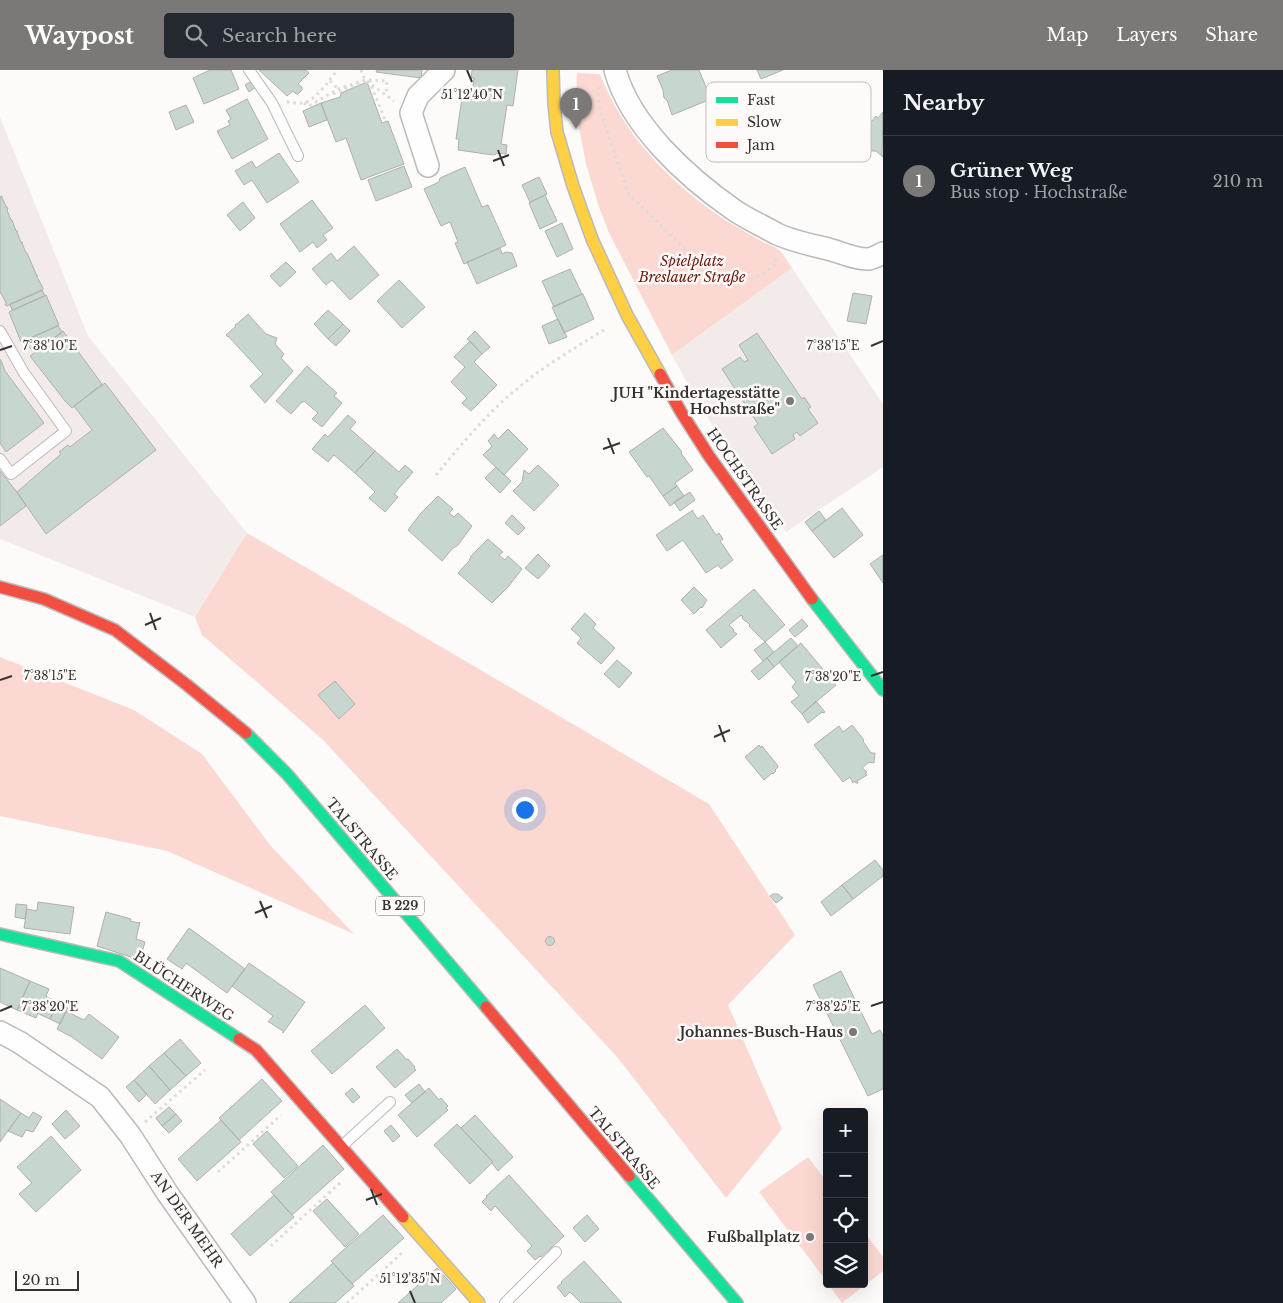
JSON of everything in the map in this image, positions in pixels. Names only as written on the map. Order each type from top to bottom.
[{"type":"main road","name":"HOCHSTRASSE","points":[[553,70],[557,132],[592,239],[627,315],[672,396],[709,456],[817,606],[883,690]]},
{"type":"main road","name":"TALSTRASSE","points":[[0,587],[44,599],[115,630],[242,729],[294,781],[737,1303]]},
{"type":"main road","name":"BLÜCHERWEG","points":[[0,934],[119,961],[256,1050],[298,1100],[479,1303]]},
{"type":"street","points":[[428,166],[411,113],[418,96],[444,70]]},
{"type":"street","points":[[616,70],[629,102],[640,122],[663,149],[701,186],[736,211],[778,234],[808,244],[860,258],[870,259],[883,253]]},
{"type":"street","name":"AN DER MEHR","points":[[0,1032],[19,1042],[100,1097],[130,1135],[168,1194],[245,1303]]},
{"type":"lane","points":[[249,70],[272,103],[298,156]]},
{"type":"lane","points":[[0,331],[24,373],[66,431],[11,474],[0,459]]},
{"type":"lane","points":[[341,1147],[390,1102]]},
{"type":"lane","points":[[505,1303],[556,1252]]},
{"type":"path","points":[[304,103],[330,81],[337,70]]},
{"type":"path","points":[[361,70],[385,120]]},
{"type":"path","points":[[272,103],[304,103],[309,106],[338,90],[367,80],[387,81],[386,95],[367,80]]},
{"type":"path","points":[[334,94],[367,80]]},
{"type":"path","points":[[330,81],[338,90]]},
{"type":"path","points":[[599,84],[599,105],[612,149],[629,194],[705,269],[720,277],[735,280],[755,278],[777,263],[769,249]]},
{"type":"path","points":[[436,474],[473,430],[518,388],[557,360],[627,315]]},
{"type":"path","points":[[130,1135],[204,1070]]},
{"type":"path","points":[[218,1172],[298,1100]]},
{"type":"path","points":[[272,1246],[358,1166]]},
{"type":"path","points":[[347,1303],[420,1236]]},
{"type":"shaded area","points":[[0,117],[88,336],[247,533],[195,617],[0,539]]},
{"type":"shaded area","name":"JUH \"Kindertagesstätte Hochstraße\"","points":[[792,268],[883,404],[883,467],[786,532],[725,445],[696,399],[672,355]]},
{"type":"green space","name":"Spielplatz Breslauer Straße","points":[[577,73],[600,74],[622,118],[651,157],[686,191],[705,206],[725,220],[778,249],[792,268],[672,355],[609,233],[599,207],[586,164],[577,118]]},
{"type":"green space","points":[[247,533],[709,804],[795,935],[728,1005],[782,1129],[726,1198],[618,1058],[323,740],[202,635],[195,617]]},
{"type":"green space","points":[[0,657],[134,710],[202,754],[270,845],[354,934],[167,851],[0,816]]},
{"type":"green space","name":"Fußballplatz","points":[[808,1157],[823,1177],[823,1277],[759,1192]]},
{"type":"green space","points":[[868,1237],[883,1257],[883,1271],[868,1283]]},
{"type":"green space","points":[[831,1288],[861,1288],[842,1303]]},
{"type":"building","points":[[210,70],[231,70],[239,89],[204,104],[193,78]]},
{"type":"building","points":[[259,70],[306,70],[309,73],[298,84],[302,87],[302,90],[298,94],[293,91],[287,96]]},
{"type":"building","points":[[377,70],[422,70],[421,78],[376,72]]},
{"type":"building","points":[[472,70],[518,70],[513,106],[507,105],[501,144],[507,145],[506,154],[499,153],[493,155],[458,150],[459,139],[456,139],[462,98],[471,100],[474,78],[471,78]]},
{"type":"building","points":[[672,70],[699,70],[706,87],[706,101],[672,115],[657,76]]},
{"type":"building","points":[[757,70],[783,70],[761,79]]},
{"type":"building","points":[[252,81],[256,87],[249,92],[245,85]]},
{"type":"building","points":[[367,82],[382,123],[388,121],[404,164],[361,180],[346,138],[336,142],[321,103],[340,97],[341,93]]},
{"type":"building","points":[[247,99],[268,139],[232,159],[217,131],[230,125],[228,121],[231,119],[226,110]]},
{"type":"building","points":[[321,103],[327,120],[309,127],[303,111]]},
{"type":"building","points":[[186,105],[194,122],[176,130],[169,112]]},
{"type":"building","points":[[883,112],[883,157],[876,151],[871,151],[871,121],[876,116],[878,118]]},
{"type":"building","points":[[279,153],[299,182],[267,203],[252,180],[244,185],[235,171],[252,161],[256,168]]},
{"type":"building","points":[[404,166],[412,187],[376,201],[368,180]]},
{"type":"building","points":[[465,167],[482,207],[488,205],[506,245],[464,264],[455,243],[458,242],[450,222],[441,226],[424,189],[439,182],[440,178]]},
{"type":"building","points":[[539,177],[547,194],[530,202],[522,185]]},
{"type":"building","points":[[545,195],[557,221],[540,229],[529,203]]},
{"type":"building","points":[[2,196],[11,220],[16,231],[18,231],[21,242],[43,288],[43,290],[7,306],[0,293],[0,197]]},
{"type":"building","points":[[312,200],[333,228],[323,235],[327,240],[317,248],[313,242],[300,252],[280,224]]},
{"type":"building","points":[[243,202],[255,218],[240,231],[227,215]]},
{"type":"building","points":[[562,223],[573,249],[557,257],[545,231]]},
{"type":"building","points":[[354,246],[379,275],[350,300],[332,280],[326,285],[312,269],[331,253],[337,261]]},
{"type":"building","points":[[500,248],[502,254],[506,252],[512,253],[517,266],[477,284],[467,262]]},
{"type":"building","points":[[286,262],[296,272],[280,287],[270,276]]},
{"type":"building","points":[[570,269],[582,294],[554,307],[542,281]]},
{"type":"building","points":[[399,280],[425,307],[402,328],[377,301]]},
{"type":"building","points":[[42,290],[45,296],[12,310],[10,304]]},
{"type":"building","points":[[853,293],[872,296],[866,324],[847,321]]},
{"type":"building","points":[[582,294],[594,319],[564,333],[552,307]]},
{"type":"building","points":[[46,295],[59,325],[21,342],[9,312]]},
{"type":"building","points":[[328,310],[343,324],[328,339],[314,324]]},
{"type":"building","points":[[248,314],[266,334],[277,338],[275,344],[284,354],[281,358],[293,371],[265,403],[250,386],[263,374],[226,335]]},
{"type":"building","points":[[558,319],[567,337],[549,344],[542,326]]},
{"type":"building","points":[[343,324],[350,331],[336,346],[328,339]]},
{"type":"building","points":[[58,326],[62,332],[35,353],[29,347],[26,340]]},
{"type":"building","points":[[63,331],[102,384],[72,408],[30,356]]},
{"type":"building","points":[[475,331],[490,347],[482,354],[467,339]]},
{"type":"building","points":[[757,333],[802,399],[804,397],[811,407],[808,409],[818,423],[800,436],[797,432],[793,435],[795,439],[772,454],[754,427],[758,424],[722,369],[740,357],[744,362],[748,360],[739,345]]},
{"type":"building","points":[[470,341],[482,354],[474,362],[497,385],[471,411],[462,403],[467,398],[451,382],[465,367],[454,357]]},
{"type":"building","points":[[0,359],[5,371],[44,423],[6,452],[0,443]]},
{"type":"building","points":[[307,366],[337,393],[334,396],[342,403],[322,427],[312,419],[318,413],[304,401],[291,414],[276,401]]},
{"type":"building","points":[[105,383],[156,450],[46,534],[17,492],[61,454],[59,452],[68,445],[70,447],[92,430],[74,406]]},
{"type":"building","points":[[348,415],[356,422],[350,429],[375,451],[355,473],[334,455],[328,462],[312,449],[325,434],[328,437]]},
{"type":"building","points":[[663,428],[682,452],[693,470],[675,483],[677,486],[663,496],[629,452]]},
{"type":"building","points":[[508,429],[528,449],[504,475],[483,455],[492,446],[488,441],[494,434],[498,439]]},
{"type":"building","points":[[375,451],[399,472],[405,465],[413,472],[394,494],[398,497],[385,512],[369,498],[375,492],[355,473]]},
{"type":"building","points":[[538,465],[559,485],[534,511],[513,491],[522,482],[524,470],[529,474]]},
{"type":"building","points":[[496,467],[511,481],[500,493],[485,478]]},
{"type":"building","points":[[0,471],[26,506],[0,526]]},
{"type":"building","points":[[677,486],[684,496],[670,506],[663,496]]},
{"type":"building","points":[[690,492],[695,500],[680,511],[674,502]]},
{"type":"building","points":[[438,496],[453,509],[449,513],[454,517],[458,513],[472,526],[458,545],[442,561],[408,530]]},
{"type":"building","points":[[842,508],[863,535],[834,558],[812,531]]},
{"type":"building","points":[[693,510],[698,519],[703,515],[716,535],[719,533],[723,539],[720,541],[733,560],[721,569],[718,565],[706,573],[683,540],[667,551],[656,535]]},
{"type":"building","points":[[819,511],[826,520],[812,531],[805,522]]},
{"type":"building","points":[[512,515],[525,528],[518,535],[505,523]]},
{"type":"building","points":[[488,539],[503,552],[499,555],[505,560],[508,556],[522,569],[492,603],[458,573]]},
{"type":"building","points":[[538,554],[550,566],[538,579],[525,568]]},
{"type":"building","points":[[883,555],[883,583],[870,564]]},
{"type":"building","points":[[694,587],[707,600],[702,608],[694,614],[681,600]]},
{"type":"building","points":[[754,589],[785,625],[765,642],[741,615],[729,625],[737,634],[721,648],[706,630]]},
{"type":"building","points":[[585,613],[596,624],[593,628],[615,648],[601,664],[577,643],[581,638],[571,629]]},
{"type":"building","points":[[802,619],[808,626],[795,637],[789,630]]},
{"type":"building","points":[[791,638],[798,646],[774,667],[767,658]]},
{"type":"building","points":[[765,642],[774,652],[763,661],[754,650]]},
{"type":"building","points":[[801,643],[836,685],[802,714],[791,702],[799,696],[792,687],[796,682],[779,662]]},
{"type":"building","points":[[767,658],[774,667],[759,680],[751,671]]},
{"type":"building","points":[[617,660],[632,673],[619,688],[604,674]]},
{"type":"building","points":[[335,681],[355,704],[339,719],[318,695]]},
{"type":"building","points":[[816,701],[825,712],[822,712],[808,723],[802,714]]},
{"type":"building","points":[[852,725],[864,740],[871,753],[875,753],[874,763],[869,762],[862,768],[867,772],[865,773],[867,775],[857,781],[858,783],[855,781],[853,783],[850,777],[843,782],[814,745],[839,726],[843,732]]},
{"type":"building","points":[[759,745],[761,748],[762,746],[778,766],[773,774],[764,780],[745,757]]},
{"type":"building","points":[[875,860],[883,870],[883,876],[853,899],[842,885]]},
{"type":"building","points":[[842,885],[853,899],[831,916],[821,902]]},
{"type":"building","points":[[778,894],[783,898],[776,903],[770,896]]},
{"type":"building","points":[[38,902],[74,907],[70,934],[24,928],[27,909],[37,911]]},
{"type":"building","points":[[16,904],[27,905],[25,919],[15,917]]},
{"type":"building","points":[[106,912],[131,919],[130,921],[140,922],[136,939],[145,942],[140,960],[97,946]]},
{"type":"building","points":[[189,928],[245,969],[227,993],[186,963],[182,969],[167,959]]},
{"type":"building","points":[[550,936],[555,941],[550,946],[545,941]]},
{"type":"building","points":[[249,963],[305,1002],[283,1033],[283,1031],[268,1022],[273,1016],[232,986]]},
{"type":"building","points":[[0,968],[30,981],[17,1010],[0,1002]]},
{"type":"building","name":"Johannes-Busch-Haus","points":[[841,971],[872,1034],[880,1030],[883,1035],[883,1089],[868,1096],[813,985]]},
{"type":"building","points":[[30,981],[49,989],[46,996],[49,998],[41,1015],[38,1013],[36,1018],[17,1010]]},
{"type":"building","points":[[49,998],[58,1002],[50,1019],[41,1015]]},
{"type":"building","points":[[58,1003],[68,1008],[60,1024],[50,1019]]},
{"type":"building","points":[[365,1005],[385,1028],[332,1074],[311,1051]]},
{"type":"building","points":[[66,1011],[84,1020],[89,1014],[119,1037],[102,1059],[72,1037],[57,1029]]},
{"type":"building","points":[[180,1039],[201,1063],[186,1076],[164,1053]]},
{"type":"building","points":[[397,1049],[416,1070],[395,1088],[376,1067]]},
{"type":"building","points":[[164,1053],[186,1076],[170,1090],[149,1066]]},
{"type":"building","points":[[149,1066],[170,1090],[155,1104],[134,1080]]},
{"type":"building","points":[[262,1079],[282,1101],[239,1140],[219,1118]]},
{"type":"building","points":[[134,1080],[147,1094],[139,1102],[126,1087]]},
{"type":"building","points":[[419,1084],[425,1092],[412,1103],[405,1095]]},
{"type":"building","points":[[352,1088],[360,1097],[353,1103],[345,1094]]},
{"type":"building","points":[[429,1088],[439,1100],[441,1098],[448,1106],[446,1108],[448,1110],[417,1137],[398,1115]]},
{"type":"building","points":[[0,1099],[21,1113],[0,1142]]},
{"type":"building","points":[[169,1107],[176,1114],[162,1126],[156,1118]]},
{"type":"building","points":[[66,1110],[80,1126],[65,1139],[52,1124]]},
{"type":"building","points":[[33,1112],[42,1117],[33,1132],[26,1130],[22,1137],[8,1131],[21,1113],[29,1118]]},
{"type":"building","points":[[176,1114],[182,1121],[169,1133],[162,1126]]},
{"type":"building","points":[[475,1115],[513,1157],[498,1171],[493,1162],[461,1128]]},
{"type":"building","points":[[221,1120],[241,1142],[197,1181],[178,1159]]},
{"type":"building","points":[[457,1124],[493,1162],[470,1184],[434,1145]]},
{"type":"building","points":[[391,1125],[400,1136],[393,1142],[384,1131]]},
{"type":"building","points":[[267,1131],[298,1166],[284,1178],[253,1144]]},
{"type":"building","points":[[51,1136],[81,1170],[36,1212],[19,1194],[32,1183],[17,1167]]},
{"type":"building","points":[[323,1145],[344,1169],[292,1215],[271,1192]]},
{"type":"building","points":[[509,1175],[564,1236],[541,1257],[535,1260],[527,1251],[532,1246],[495,1206],[491,1211],[482,1202]]},
{"type":"building","points":[[274,1195],[294,1217],[250,1256],[231,1234]]},
{"type":"building","points":[[327,1199],[359,1234],[345,1247],[313,1211]]},
{"type":"building","points":[[383,1215],[404,1238],[352,1284],[331,1261]]},
{"type":"building","points":[[587,1215],[599,1229],[585,1242],[573,1228]]},
{"type":"building","points":[[584,1261],[622,1303],[581,1303],[570,1292],[565,1297],[557,1287]]},
{"type":"building","points":[[333,1263],[354,1286],[335,1303],[289,1303]]},
{"type":"building","points":[[437,1268],[456,1289],[441,1303],[398,1303]]},
{"type":"traffic: fast","points":[[812,599],[883,690]]},
{"type":"traffic: fast","points":[[246,733],[287,774],[486,1007]]},
{"type":"traffic: fast","points":[[0,934],[119,961],[239,1039]]},
{"type":"traffic: fast","points":[[629,1176],[737,1303]]},
{"type":"traffic: slow","points":[[553,70],[557,132],[573,186],[592,239],[627,315],[660,374]]},
{"type":"traffic: slow","points":[[403,1217],[479,1303]]},
{"type":"traffic: jam","points":[[660,374],[709,456],[812,599]]},
{"type":"traffic: jam","points":[[0,587],[44,599],[115,630],[246,733]]},
{"type":"traffic: jam","points":[[486,1007],[629,1176]]},
{"type":"traffic: jam","points":[[239,1039],[256,1050],[403,1217]]},
{"type":"place","name":"Grüner Weg","points":[[576,129]]},
{"type":"place","name":"JUH \"Kindertagesstätte Hochstraße\"","points":[[790,401]]},
{"type":"place","name":"Johannes-Busch-Haus","points":[[853,1032]]},
{"type":"place","name":"Fußballplatz","points":[[810,1237]]}]
